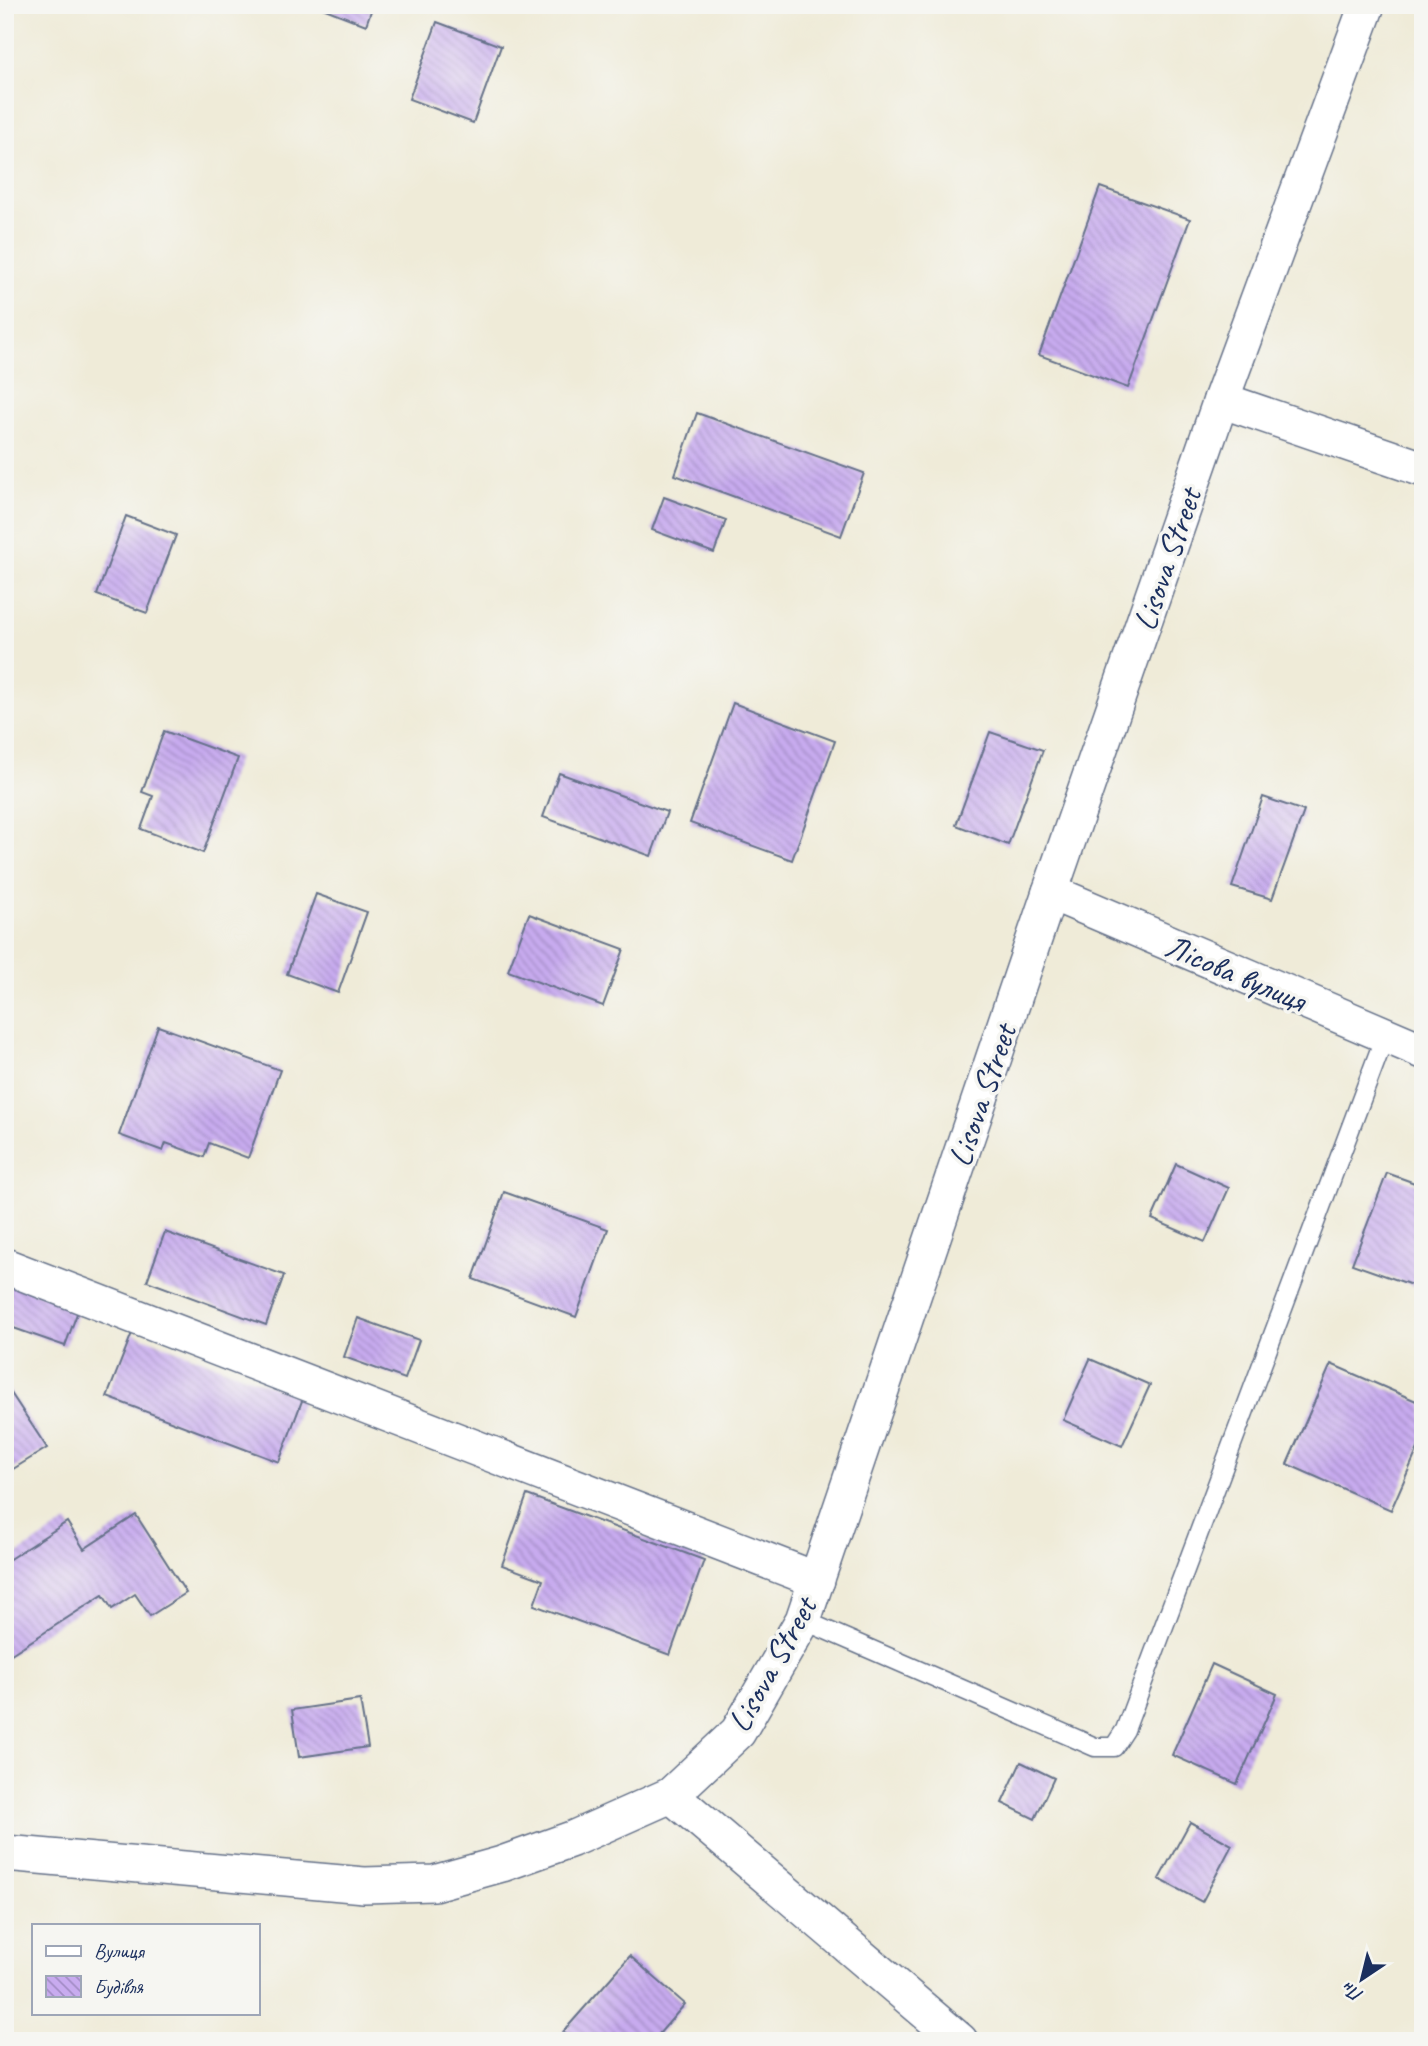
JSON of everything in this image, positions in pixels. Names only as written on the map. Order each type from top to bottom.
[{"type":"street","name":"Lisova Street","points":[[5,1853],[364,1885],[434,1883],[502,1864],[572,1839],[671,1795],[738,1732],[803,1620],[1050,892],[1221,400],[1367,5]]},
{"type":"street","points":[[1221,400],[1423,470]]},
{"type":"street","name":"Лісова вулиця","points":[[1050,892],[1423,1051]]},
{"type":"street","points":[[5,1266],[817,1580]]},
{"type":"street","points":[[671,1795],[960,2041]]},
{"type":"lane","points":[[803,1620],[1095,1747],[1114,1747],[1125,1730],[1385,1035]]},
{"type":"building","points":[[315,5],[373,5],[366,25]]},
{"type":"building","points":[[437,22],[501,46],[473,123],[409,99]]},
{"type":"building","points":[[1100,187],[1190,219],[1128,388],[1039,355]]},
{"type":"building","points":[[697,413],[864,473],[841,536],[675,475]]},
{"type":"building","points":[[664,497],[726,520],[714,553],[652,530]]},
{"type":"building","points":[[126,516],[176,535],[147,613],[97,595]]},
{"type":"building","points":[[733,703],[835,741],[792,860],[690,823]]},
{"type":"building","points":[[164,731],[238,758],[203,853],[141,829],[153,796],[142,792]]},
{"type":"building","points":[[990,732],[1043,750],[1008,845],[956,825]]},
{"type":"building","points":[[559,773],[667,812],[651,856],[543,817]]},
{"type":"building","points":[[1263,797],[1304,811],[1272,899],[1232,887]]},
{"type":"building","points":[[316,894],[367,912],[338,993],[287,974]]},
{"type":"building","points":[[529,914],[624,949],[603,1006],[508,971]]},
{"type":"building","points":[[158,1026],[280,1070],[248,1158],[209,1143],[204,1157],[166,1143],[163,1151],[119,1135]]},
{"type":"building","points":[[1176,1164],[1229,1188],[1205,1242],[1152,1219]]},
{"type":"building","points":[[1387,1173],[1423,1186],[1423,1289],[1352,1264]]},
{"type":"building","points":[[504,1192],[608,1229],[576,1317],[473,1279]]},
{"type":"building","points":[[165,1232],[284,1275],[266,1325],[147,1281]]},
{"type":"building","points":[[5,1281],[79,1308],[65,1346],[5,1325]]},
{"type":"building","points":[[358,1318],[419,1340],[405,1379],[344,1357]]},
{"type":"building","points":[[132,1333],[303,1398],[279,1462],[107,1397]]},
{"type":"building","points":[[1090,1359],[1150,1385],[1122,1446],[1063,1420]]},
{"type":"building","points":[[1331,1364],[1423,1404],[1423,1437],[1391,1510],[1287,1464]]},
{"type":"building","points":[[5,1384],[47,1448],[5,1474]]},
{"type":"building","points":[[527,1495],[704,1560],[670,1655],[534,1605],[543,1580],[502,1565]]},
{"type":"building","points":[[136,1515],[186,1593],[150,1616],[135,1594],[112,1609],[103,1595],[5,1658],[5,1562],[67,1522],[84,1549]]},
{"type":"building","points":[[1212,1664],[1277,1694],[1237,1784],[1172,1755]]},
{"type":"building","points":[[360,1700],[368,1747],[299,1757],[292,1710]]},
{"type":"building","points":[[1021,1762],[1054,1778],[1035,1819],[1002,1803]]},
{"type":"building","points":[[1190,1822],[1232,1845],[1202,1902],[1159,1879]]},
{"type":"building","points":[[630,1956],[685,2004],[653,2041],[573,2041],[563,2032]]}]
